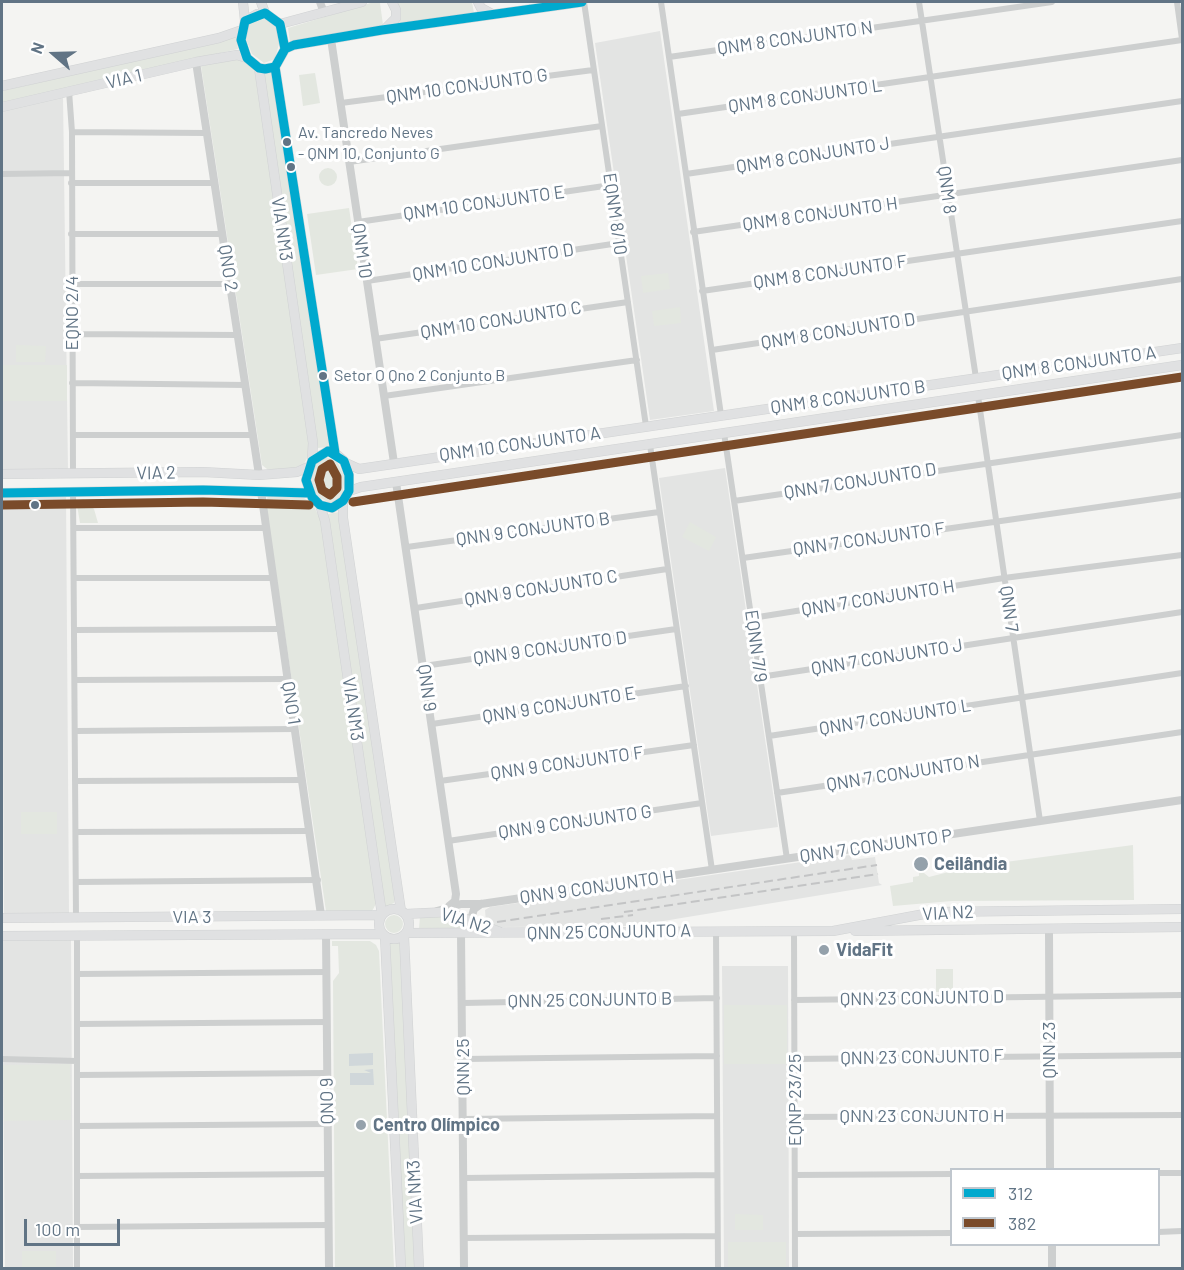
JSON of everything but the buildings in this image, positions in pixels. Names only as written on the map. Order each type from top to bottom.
[{"type":"main road","points":[[243,2],[242,44],[247,58],[259,68],[275,67],[285,49],[294,45],[382,30],[583,2]]},
{"type":"main road","points":[[261,2],[265,13],[280,24],[285,49]]},
{"type":"main road","points":[[280,24],[362,2]]},
{"type":"main road","points":[[382,30],[389,27],[396,18],[396,10],[392,2]]},
{"type":"main road","points":[[478,2],[481,8],[492,14]]},
{"type":"main road","points":[[244,25],[257,14],[265,13]]},
{"type":"main road","name":"VIA 1","points":[[2,86],[219,38],[244,25]]},
{"type":"main road","name":"VIA 1","points":[[2,107],[196,62],[237,55],[247,58]]},
{"type":"main road","name":"VIA NM3","points":[[275,67],[335,453]]},
{"type":"main road","name":"VIA NM3","points":[[259,68],[313,443],[310,464]]},
{"type":"main road","points":[[1169,367],[1162,364],[1162,357],[1182,350]]},
{"type":"main road","name":"QNM 8 CONJUNTO A","points":[[976,378],[1142,353],[1182,350]]},
{"type":"main road","points":[[1066,383],[1096,374],[1147,366],[1150,358],[1142,353]]},
{"type":"main road","points":[[349,492],[346,463],[335,453],[323,452],[310,464],[306,480],[309,493],[320,505],[332,508],[343,501],[349,492],[361,487],[1182,365]]},
{"type":"main road","name":"QNM 8 CONJUNTO B","points":[[657,424],[976,378]]},
{"type":"main road","points":[[808,421],[803,420],[800,414],[804,407],[849,401],[876,393]]},
{"type":"main road","points":[[727,433],[749,425],[787,419],[789,410],[782,406]]},
{"type":"main road","points":[[585,454],[580,451],[582,441],[626,434],[657,424]]},
{"type":"main road","name":"QNM 10 CONJUNTO A","points":[[346,463],[359,469],[657,424]]},
{"type":"main road","points":[[482,470],[510,460],[568,450],[568,442],[557,439]]},
{"type":"main road","name":"VIA 2","points":[[2,474],[203,472],[260,475],[297,472],[310,464]]},
{"type":"main road","points":[[203,472],[208,479],[208,485],[203,490]]},
{"type":"main road","points":[[224,473],[220,485],[224,490]]},
{"type":"main road","name":"VIA 2","points":[[2,493],[224,490],[309,493]]},
{"type":"main road","name":"VIA NM3","points":[[343,501],[343,518],[403,912]]},
{"type":"main road","name":"VIA NM3","points":[[320,505],[328,543],[382,915]]},
{"type":"main road","points":[[392,909],[403,912],[409,924],[405,934],[397,939],[384,935],[379,926],[382,915],[392,909]]},
{"type":"main road","name":"VIA N2","points":[[716,931],[833,931],[935,912],[1182,909]]},
{"type":"main road","name":"VIA N2","points":[[403,912],[436,911],[472,919],[502,933]]},
{"type":"main road","points":[[1008,911],[1009,930]]},
{"type":"main road","name":"VIA 3","points":[[2,918],[382,915]]},
{"type":"main road","points":[[206,935],[200,929],[206,921],[251,921],[276,916]]},
{"type":"main road","points":[[132,935],[186,930],[191,922],[185,917]]},
{"type":"main road","points":[[833,931],[1182,927]]},
{"type":"main road","name":"QNN 25 CONJUNTO A","points":[[502,933],[716,931]]},
{"type":"main road","name":"VIA N2","points":[[405,934],[502,933]]},
{"type":"main road","name":"VIA NM3","points":[[405,934],[419,1269]]},
{"type":"main road","name":"VIA NM3","points":[[384,935],[401,1269]]},
{"type":"main road","name":"VIA 3","points":[[2,936],[384,935]]},
{"type":"street","points":[[320,2],[324,14]]},
{"type":"street","name":"EQNM 8/10","points":[[583,2],[646,426]]},
{"type":"street","points":[[661,2],[721,415]]},
{"type":"street","name":"QNM 8","points":[[919,2],[976,378]]},
{"type":"street","name":"QNM 8 CONJUNTO N","points":[[669,57],[1052,2]]},
{"type":"street","points":[[1177,2],[1182,40]]},
{"type":"street","name":"QNM 10","points":[[331,39],[394,463]]},
{"type":"street","name":"QNM 8 CONJUNTO L","points":[[678,114],[1182,40]]},
{"type":"street","name":"QNO 2","points":[[196,62],[260,475]]},
{"type":"street","name":"QNM 10 CONJUNTO G","points":[[341,103],[593,70]]},
{"type":"street","name":"EQNO 2/4","points":[[69,91],[72,132],[73,474]]},
{"type":"street","name":"QNM 8 CONJUNTO J","points":[[687,174],[1182,101]]},
{"type":"street","points":[[349,162],[602,126]]},
{"type":"street","points":[[72,132],[206,133]]},
{"type":"street","name":"QNM 8 CONJUNTO H","points":[[693,232],[1182,160]]},
{"type":"street","points":[[2,174],[71,173]]},
{"type":"street","points":[[71,183],[214,183]]},
{"type":"street","name":"QNM 10 CONJUNTO E","points":[[358,222],[611,185]]},
{"type":"street","name":"QNM 8 CONJUNTO F","points":[[702,291],[1182,220]]},
{"type":"street","points":[[71,234],[222,234]]},
{"type":"street","name":"QNM 10 CONJUNTO D","points":[[367,281],[619,243]]},
{"type":"street","name":"QNM 8 CONJUNTO D","points":[[712,350],[1182,279]]},
{"type":"street","points":[[72,284],[195,282],[230,284]]},
{"type":"street","name":"QNM 10 CONJUNTO C","points":[[375,339],[628,302]]},
{"type":"street","points":[[72,334],[238,335]]},
{"type":"street","points":[[384,396],[637,360]]},
{"type":"street","points":[[72,383],[246,385]]},
{"type":"street","name":"QNN 7","points":[[978,396],[1040,821]]},
{"type":"street","name":"EQNN 7/9","points":[[727,433],[734,501],[787,859]]},
{"type":"street","points":[[73,435],[254,435]]},
{"type":"street","name":"QNN 7 CONJUNTO D","points":[[734,501],[986,462],[1182,435]]},
{"type":"street","points":[[650,445],[712,870]]},
{"type":"street","name":"QNN 9","points":[[396,482],[456,894],[472,919]]},
{"type":"street","name":"QNO 1","points":[[261,491],[309,831],[318,880],[321,915]]},
{"type":"street","points":[[73,492],[76,917]]},
{"type":"street","name":"QNN 7 CONJUNTO F","points":[[743,558],[1182,495]]},
{"type":"street","name":"QNN 9 CONJUNTO B","points":[[407,547],[659,512]]},
{"type":"street","points":[[74,528],[265,528]]},
{"type":"street","name":"QNN 7 CONJUNTO H","points":[[752,618],[1004,578],[1182,555]]},
{"type":"street","name":"QNN 9 CONJUNTO C","points":[[416,608],[667,569]]},
{"type":"street","points":[[74,578],[272,578]]},
{"type":"street","name":"QNN 7 CONJUNTO J","points":[[760,677],[1182,612]]},
{"type":"street","points":[[74,630],[280,629]]},
{"type":"street","name":"QNN 9 CONJUNTO D","points":[[424,666],[676,630]]},
{"type":"street","name":"QNN 7 CONJUNTO L","points":[[769,736],[1182,673]]},
{"type":"street","points":[[75,680],[287,679]]},
{"type":"street","name":"QNN 9 CONJUNTO E","points":[[432,724],[686,686]]},
{"type":"street","points":[[76,731],[295,729]]},
{"type":"street","name":"QNN 7 CONJUNTO N","points":[[777,794],[1029,753],[1182,732]]},
{"type":"street","name":"QNN 9 CONJUNTO F","points":[[440,781],[694,745]]},
{"type":"street","points":[[75,781],[302,780]]},
{"type":"street","name":"QNN 7 CONJUNTO P","points":[[712,870],[1182,800]]},
{"type":"street","name":"QNN 9 CONJUNTO G","points":[[448,841],[702,803]]},
{"type":"street","points":[[76,832],[309,831]]},
{"type":"street","name":"QNN 9 CONJUNTO H","points":[[436,911],[461,904],[481,904],[712,870]]},
{"type":"street","points":[[76,882],[318,880]]},
{"type":"street","points":[[448,907],[455,901],[456,894]]},
{"type":"street","points":[[463,935],[472,919],[474,909],[481,904]]},
{"type":"street","name":"QNN 23","points":[[1049,930],[1050,1168]]},
{"type":"street","points":[[716,931],[718,1269]]},
{"type":"street","name":"EQNP 23/25","points":[[794,931],[795,1269]]},
{"type":"street","name":"QNO 9","points":[[327,934],[328,1269]]},
{"type":"street","points":[[77,935],[77,1269]]},
{"type":"street","name":"QNN 25","points":[[463,935],[464,1269]]},
{"type":"street","points":[[77,974],[327,972]]},
{"type":"street","name":"QNN 23 CONJUNTO D","points":[[794,1000],[1182,995]]},
{"type":"street","name":"QNN 25 CONJUNTO B","points":[[463,1003],[717,998]]},
{"type":"street","points":[[77,1024],[327,1022]]},
{"type":"street","name":"QNN 23 CONJUNTO F","points":[[794,1059],[1182,1054]]},
{"type":"street","points":[[463,1059],[717,1056]]},
{"type":"street","points":[[2,1059],[77,1061]]},
{"type":"street","points":[[77,1075],[327,1073]]},
{"type":"street","name":"QNN 23 CONJUNTO H","points":[[795,1117],[1182,1115]]},
{"type":"street","points":[[463,1119],[716,1116]]},
{"type":"street","points":[[77,1126],[327,1124]]},
{"type":"street","points":[[1160,1173],[1182,1173]]},
{"type":"street","points":[[77,1176],[328,1174]]},
{"type":"street","points":[[795,1175],[950,1174]]},
{"type":"street","points":[[464,1178],[717,1175]]},
{"type":"street","points":[[77,1227],[328,1225]]},
{"type":"street","points":[[1160,1232],[1182,1231]]},
{"type":"street","points":[[795,1234],[950,1233]]},
{"type":"street","points":[[464,1238],[717,1236]]},
{"type":"street","points":[[1052,1246],[1052,1269]]},
{"type":"shaded area","points":[[374,2],[380,3],[383,25],[290,42],[288,28]]},
{"type":"shaded area","points":[[396,2],[472,2],[474,13],[400,24]]},
{"type":"shaded area","points":[[263,16],[275,24],[280,40],[275,59],[264,63],[252,54],[246,39],[249,23]]},
{"type":"shaded area","points":[[660,31],[714,411],[650,420],[595,43]]},
{"type":"shaded area","points":[[236,37],[238,49],[2,103],[2,91]]},
{"type":"shaded area","points":[[237,58],[248,63],[255,72],[311,450],[304,464],[292,469],[267,469],[262,465],[201,66]]},
{"type":"shaded area","points":[[273,72],[329,447],[318,448],[263,73]]},
{"type":"shaded area","points":[[315,73],[320,103],[303,106],[299,75]]},
{"type":"shaded area","points":[[63,96],[68,471],[2,471],[2,111]]},
{"type":"shaded area","points":[[328,168],[334,171],[337,177],[334,183],[328,186],[322,183],[319,177],[322,171]]},
{"type":"shaded area","points":[[349,208],[358,269],[316,275],[307,214]]},
{"type":"shaded area","points":[[668,273],[670,289],[643,293],[641,276]]},
{"type":"shaded area","points":[[680,307],[681,323],[654,326],[652,311]]},
{"type":"shaded area","points":[[16,345],[46,346],[45,362],[16,362]]},
{"type":"shaded area","points":[[2,365],[67,365],[67,401],[2,401]]},
{"type":"shaded area","points":[[325,457],[337,461],[345,478],[342,497],[331,504],[317,496],[311,479],[315,463]]},
{"type":"shaded area","points":[[725,468],[778,827],[711,836],[659,478]]},
{"type":"shaded area","points":[[268,493],[304,498],[313,505],[321,520],[377,902],[372,911],[326,911],[266,506]]},
{"type":"shaded area","points":[[66,495],[69,914],[4,913],[2,497]]},
{"type":"shaded area","points":[[84,499],[94,509],[98,523],[80,523],[77,505],[79,500]]},
{"type":"shaded area","points":[[339,512],[395,898],[394,903],[385,907],[328,514]]},
{"type":"shaded area","points":[[690,522],[716,537],[709,551],[682,537]]},
{"type":"shaded area","points":[[21,812],[57,812],[57,834],[21,834]]},
{"type":"shaded area","points":[[1133,845],[1134,900],[952,901],[893,906],[890,886],[913,882],[913,877],[919,876],[919,873],[924,873],[929,877],[968,867]]},
{"type":"shaded area","points":[[850,855],[852,860],[875,857],[879,883],[882,885],[633,926],[500,927],[486,922],[485,910],[490,907]]},
{"type":"shaded area","points":[[436,914],[468,922],[464,929],[419,929],[420,916]]},
{"type":"shaded area","points":[[394,915],[400,918],[403,924],[400,930],[394,933],[388,930],[385,924],[388,918]]},
{"type":"shaded area","points":[[71,939],[73,1268],[5,1268],[2,940]]},
{"type":"shaded area","name":"Centro Olímpico","points":[[332,941],[370,941],[379,951],[394,1268],[335,1268],[333,981],[339,973],[338,946],[332,946]]},
{"type":"shaded area","points":[[389,942],[400,942],[416,1268],[404,1268]]},
{"type":"shaded area","points":[[722,966],[788,966],[789,1268],[724,1268]]},
{"type":"shaded area","points":[[936,969],[953,969],[953,992],[936,992]]},
{"type":"shaded area","points":[[724,1005],[787,1005],[787,1064],[724,1064]]},
{"type":"shaded area","points":[[373,1053],[373,1065],[349,1066],[349,1054]]},
{"type":"shaded area","points":[[70,1064],[71,1120],[4,1121],[3,1065]]},
{"type":"shaded area","points":[[373,1069],[374,1085],[350,1085],[350,1073],[371,1073],[364,1070]]},
{"type":"shaded area","points":[[735,1214],[763,1215],[763,1230],[735,1230]]},
{"type":"shaded area","points":[[728,1242],[786,1242],[786,1268],[728,1268]]},
{"type":"shaded area","points":[[22,1251],[56,1251],[56,1268],[22,1268]]},
{"type":"railway","points":[[497,922],[877,865]]},
{"type":"railway","points":[[624,912],[878,874]]},
{"type":"railway","points":[[601,919],[633,915]]},
{"type":"transit line","name":"312","points":[[285,49],[294,45],[382,30],[582,2]]},
{"type":"transit line","name":"312","points":[[265,13],[280,24],[285,49],[275,67],[265,69],[259,68],[247,58],[241,40],[245,21],[265,13]]},
{"type":"transit line","name":"312","points":[[275,67],[335,453]]},
{"type":"transit line","name":"382","points":[[353,502],[1182,377]]},
{"type":"transit line","name":"312","points":[[328,451],[344,461],[349,475],[349,491],[343,501],[332,508],[320,505],[312,497],[306,480],[312,461],[328,451]]},
{"type":"transit line","name":"382","points":[[330,464],[337,477],[337,488],[330,495],[322,490],[319,480],[322,469],[330,464]]},
{"type":"transit line","name":"312","points":[[2,493],[203,490],[309,493]]},
{"type":"transit line","name":"382","points":[[2,505],[203,502],[309,505]]},
{"type":"place","name":"Av. Tancredo Neves - QNM 10, Conjunto G","points":[[287,142]]},
{"type":"place","name":"Setor O Qno 2 Conjunto B","points":[[323,376]]},
{"type":"place","name":"Ceilândia","points":[[921,864]]},
{"type":"place","name":"VidaFit","points":[[824,950]]},
{"type":"place","name":"Centro Olímpico","points":[[361,1125]]}]
